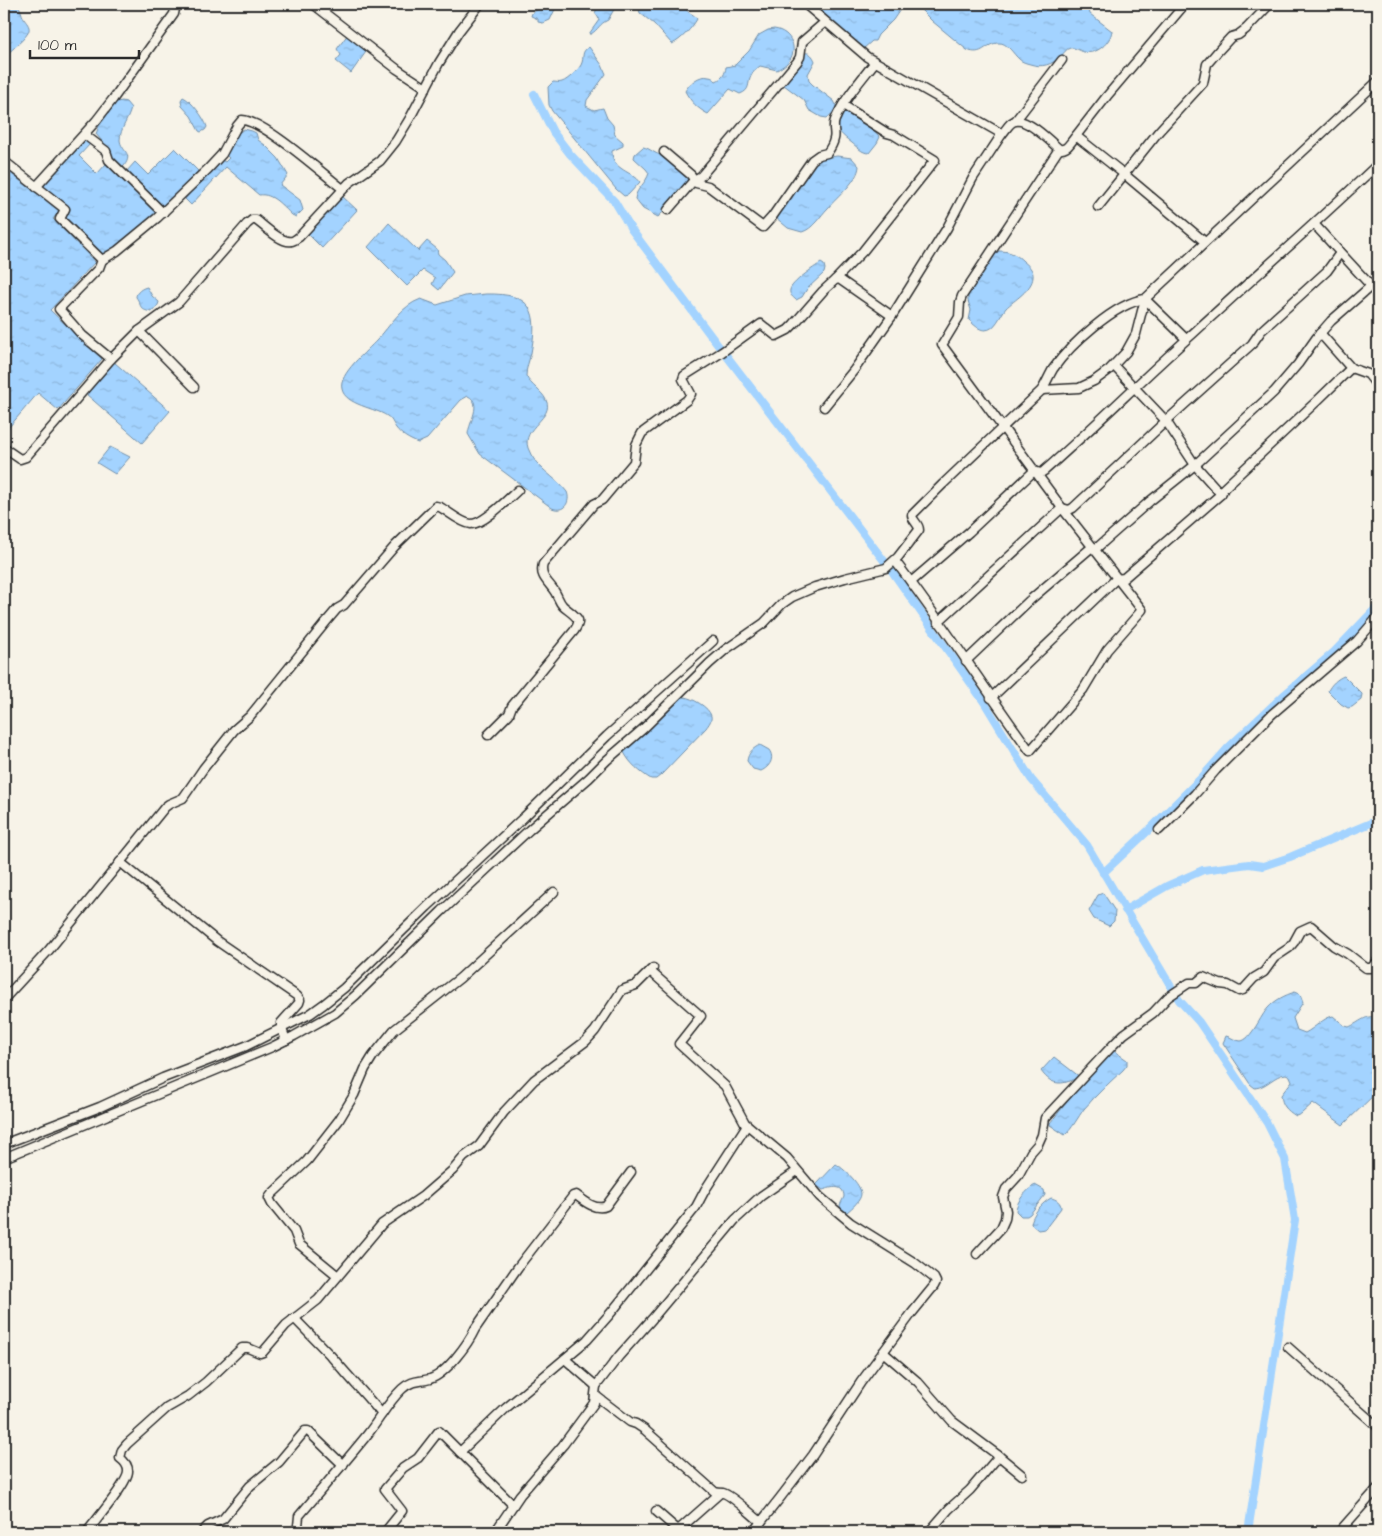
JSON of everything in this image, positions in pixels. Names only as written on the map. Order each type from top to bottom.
[{"type":"street","points":[[36,187],[85,134],[114,99],[169,22],[174,14],[176,4]]},
{"type":"street","points":[[313,4],[391,64],[426,88]]},
{"type":"street","points":[[4,448],[20,459],[26,456],[111,359],[139,331],[179,302],[246,224],[256,220],[280,238],[293,241],[355,178],[380,160],[396,141],[438,63],[479,4]]},
{"type":"street","points":[[805,4],[867,57],[1002,134]]},
{"type":"street","points":[[895,561],[1030,751],[1083,690],[1107,650],[1142,610],[1034,472],[1003,426],[942,345],[957,322],[962,296],[1059,149],[1067,147],[1184,4]]},
{"type":"street","points":[[1098,207],[1159,131],[1203,83],[1207,64],[1230,37],[1238,35],[1246,29],[1270,4]]},
{"type":"street","points":[[668,210],[694,180],[700,178],[707,170],[797,62],[800,57],[802,42],[825,22]]},
{"type":"street","points":[[824,407],[854,370],[892,316],[947,228],[973,178],[1002,134],[1016,120],[1062,60]]},
{"type":"street","points":[[664,152],[691,175],[698,184],[708,186],[763,226],[772,217],[812,160],[819,155],[827,153],[834,141],[834,123],[844,105],[875,62]]},
{"type":"street","points":[[4,1158],[286,1040],[335,1013],[529,830],[644,728],[725,650],[764,623],[782,604],[800,592],[845,578],[878,571],[895,561],[919,530],[918,524],[912,515],[1042,390],[1056,365],[1084,336],[1119,308],[1134,301],[1144,299],[1378,81]]},
{"type":"street","points":[[488,735],[509,714],[512,706],[578,624],[578,620],[561,604],[553,588],[544,577],[542,573],[543,564],[594,504],[602,500],[634,462],[636,445],[642,433],[690,396],[691,394],[683,379],[684,376],[761,324],[776,336],[788,330],[863,251],[935,160],[894,135],[887,133],[844,105]]},
{"type":"street","points":[[111,359],[82,336],[59,309],[99,268],[102,260],[117,251],[162,213],[222,154],[242,120],[254,123],[274,135],[343,190]]},
{"type":"street","points":[[1016,120],[1028,123],[1059,149]]},
{"type":"street","points":[[85,134],[106,151],[109,160],[162,213]]},
{"type":"street","points":[[1076,136],[1205,242]]},
{"type":"street","points":[[4,161],[65,209],[60,219],[102,260]]},
{"type":"street","points":[[1034,472],[1041,473],[1044,471],[1378,164]]},
{"type":"street","points":[[1314,224],[1370,286]]},
{"type":"street","points":[[1062,508],[1066,510],[1073,508],[1252,344],[1261,331],[1327,271],[1340,254]]},
{"type":"street","points":[[835,280],[839,280],[892,316]]},
{"type":"street","points":[[966,660],[1030,600],[1092,547],[1097,548],[1150,501],[1195,465],[1274,392],[1331,321],[1378,281]]},
{"type":"street","points":[[1144,299],[1186,339]]},
{"type":"street","points":[[1042,390],[1079,388],[1100,377],[1114,366],[1126,352],[1136,334],[1144,299]]},
{"type":"street","points":[[139,331],[194,387]]},
{"type":"street","points":[[1320,333],[1351,368],[1368,374],[1378,387]]},
{"type":"street","points":[[1114,366],[1166,421],[1195,465],[1221,494]]},
{"type":"street","points":[[991,698],[1116,579],[1124,578],[1221,494],[1224,488],[1351,368]]},
{"type":"street","points":[[911,582],[1034,472]]},
{"type":"street","points":[[4,1000],[49,950],[165,808],[169,804],[183,798],[228,737],[250,716],[337,609],[344,605],[395,546],[436,506],[440,506],[470,524],[476,523],[496,510],[518,490]]},
{"type":"street","points":[[938,622],[1062,508]]},
{"type":"street","points":[[1159,830],[1272,714],[1357,641],[1378,617]]},
{"type":"street","points":[[4,1144],[100,1107],[163,1078],[223,1056],[310,1014],[344,988],[607,736],[713,641]]},
{"type":"street","points":[[120,862],[217,941],[297,996],[300,1000],[299,1004],[281,1023],[286,1040]]},
{"type":"street","points":[[338,1276],[299,1244],[294,1231],[272,1204],[270,1198],[272,1194],[307,1161],[340,1120],[373,1056],[394,1030],[460,978],[554,892]]},
{"type":"street","points":[[977,1254],[1002,1228],[1006,1219],[1003,1197],[1006,1189],[1018,1176],[1031,1152],[1038,1144],[1042,1135],[1045,1118],[1124,1034],[1153,1013],[1168,997],[1189,983],[1196,983],[1203,977],[1228,985],[1239,991],[1243,990],[1254,978],[1264,972],[1274,958],[1289,948],[1300,931],[1311,926],[1334,946],[1366,968],[1371,968],[1378,961]]},
{"type":"street","points":[[87,1532],[120,1488],[128,1473],[128,1468],[120,1458],[127,1444],[167,1408],[188,1396],[206,1382],[242,1348],[248,1348],[260,1353],[263,1352],[282,1329],[318,1300],[382,1224],[423,1196],[453,1170],[464,1157],[479,1146],[504,1112],[534,1080],[586,1041],[595,1031],[622,990],[636,985],[652,969],[701,1016],[679,1044],[725,1086],[740,1116],[747,1125],[787,1158],[820,1197],[842,1216],[915,1263],[934,1278],[936,1282],[850,1397],[813,1455],[752,1532]]},
{"type":"street","points":[[460,1452],[506,1408],[577,1349],[600,1325],[685,1222],[747,1125]]},
{"type":"street","points":[[495,1532],[520,1495],[563,1445],[594,1402],[596,1386],[618,1356],[658,1312],[734,1220],[761,1196],[797,1171]]},
{"type":"street","points":[[294,1532],[298,1526],[299,1516],[343,1465],[392,1400],[408,1384],[439,1375],[448,1366],[472,1337],[475,1329],[514,1273],[573,1196],[576,1195],[602,1208],[606,1206],[631,1172]]},
{"type":"street","points":[[294,1318],[330,1355],[382,1414]]},
{"type":"street","points":[[1288,1347],[1378,1427]]},
{"type":"street","points":[[883,1352],[918,1382],[952,1421],[1022,1475]]},
{"type":"street","points":[[564,1359],[596,1386]]},
{"type":"street","points":[[596,1396],[630,1422],[645,1430],[719,1494]]},
{"type":"street","points":[[202,1532],[208,1526],[223,1519],[250,1486],[279,1462],[305,1431],[308,1431],[343,1465]]},
{"type":"street","points":[[385,1532],[402,1510],[386,1493],[385,1489],[403,1468],[418,1458],[439,1431],[513,1506]]},
{"type":"street","points":[[929,1532],[949,1509],[970,1490],[999,1456]]},
{"type":"street","points":[[1340,1532],[1378,1488]]},
{"type":"street","points":[[656,1511],[678,1532],[719,1494],[724,1493],[761,1522]]},
{"type":"water","points":[[4,4],[17,4],[29,29],[26,36],[4,57]]},
{"type":"water","points":[[541,4],[554,4],[556,7],[550,20],[543,23],[538,22],[538,19],[531,16]]},
{"type":"water","points":[[617,4],[608,20],[589,34],[599,20],[595,13],[598,6]]},
{"type":"water","points":[[641,4],[684,4],[686,10],[697,19],[679,40],[672,44],[654,24],[640,13]]},
{"type":"water","points":[[811,4],[904,4],[875,41],[872,41],[863,49]]},
{"type":"water","points":[[915,4],[1093,4],[1089,10],[1090,14],[1112,31],[1106,44],[1094,52],[1084,52],[1070,48],[1050,64],[1043,66],[1034,65],[1021,61],[1002,43],[990,45],[977,52],[967,50]]},
{"type":"water","points":[[774,29],[785,33],[792,42],[793,52],[786,64],[777,70],[760,66],[752,75],[746,91],[740,94],[730,89],[708,114],[692,101],[685,91],[692,83],[698,78],[705,76],[711,77],[716,81],[718,80],[723,76],[726,67],[735,65],[749,51],[759,35]]},
{"type":"water","points":[[348,34],[368,49],[351,73],[336,61],[341,55],[337,49]]},
{"type":"water","points":[[589,47],[606,74],[587,100],[586,106],[594,110],[603,108],[607,118],[613,125],[615,135],[623,142],[623,146],[612,151],[615,162],[640,182],[628,195],[624,196],[616,189],[549,105],[548,87],[553,82],[562,82],[573,75],[581,65],[584,53]]},
{"type":"water","points":[[805,53],[811,55],[815,61],[808,74],[809,81],[834,101],[836,105],[835,111],[827,118],[821,117],[809,110],[804,100],[784,85],[784,82]]},
{"type":"water","points":[[183,97],[201,115],[207,127],[205,130],[199,131],[191,116],[182,106],[181,100]]},
{"type":"water","points":[[122,101],[126,102],[131,108],[121,131],[120,140],[128,158],[124,166],[120,166],[113,160],[107,147],[96,134],[99,126],[115,104]]},
{"type":"water","points":[[846,111],[868,124],[880,137],[869,153],[858,148],[840,132],[837,125],[838,120]]},
{"type":"water","points":[[244,129],[256,133],[258,140],[278,158],[288,175],[280,185],[300,200],[303,210],[296,217],[273,198],[259,195],[226,167],[191,205],[185,199],[220,159],[225,162],[229,158],[225,154],[237,134]]},
{"type":"water","points":[[85,139],[90,144],[79,156],[97,174],[106,164],[159,213],[112,253],[102,256],[64,219],[68,211],[41,187]]},
{"type":"water","points":[[643,147],[663,155],[688,178],[687,183],[658,217],[643,209],[635,199],[637,192],[649,173],[634,158],[635,154]]},
{"type":"water","points":[[175,148],[198,171],[162,208],[126,172],[135,162],[148,175]]},
{"type":"water","points":[[837,156],[852,158],[859,166],[855,177],[810,228],[802,232],[788,228],[775,217],[818,159]]},
{"type":"water","points":[[4,168],[59,211],[53,219],[95,262],[50,310],[102,359],[58,410],[38,393],[4,433]]},
{"type":"water","points":[[342,196],[357,210],[322,248],[307,233]]},
{"type":"water","points":[[389,223],[418,251],[427,241],[437,249],[438,254],[445,260],[453,272],[439,290],[432,284],[435,278],[423,270],[407,286],[368,247]]},
{"type":"water","points":[[999,251],[1009,252],[1018,256],[1027,264],[1033,272],[1032,282],[1006,308],[992,328],[983,330],[969,320],[971,310],[968,293],[986,269],[990,260]]},
{"type":"water","points":[[821,263],[824,265],[824,273],[807,289],[802,297],[796,300],[790,293],[791,287],[803,275]]},
{"type":"water","points":[[147,287],[152,296],[159,302],[152,312],[142,308],[136,297],[140,290]]},
{"type":"water","points":[[501,294],[523,301],[529,307],[532,315],[534,326],[533,338],[526,376],[544,397],[548,406],[542,418],[529,434],[528,448],[535,461],[567,492],[567,503],[563,508],[552,508],[480,454],[468,434],[475,408],[472,399],[468,396],[461,400],[427,439],[418,443],[400,433],[387,416],[349,399],[342,389],[344,377],[360,356],[377,340],[396,317],[414,302],[421,299],[437,305],[465,296]]},
{"type":"water","points":[[114,362],[170,411],[142,443],[86,394]]},
{"type":"water","points":[[110,447],[130,457],[115,474],[97,463]]},
{"type":"water","points":[[1344,676],[1362,694],[1361,700],[1348,708],[1328,691],[1330,686]]},
{"type":"water","points":[[684,697],[704,706],[710,713],[711,720],[706,728],[661,775],[656,779],[651,779],[629,760],[624,752],[679,698]]},
{"type":"water","points":[[760,745],[769,750],[772,756],[769,765],[761,771],[753,769],[747,761],[751,751]]},
{"type":"water","points":[[1103,893],[1115,911],[1114,921],[1109,926],[1094,919],[1089,911],[1098,895]]},
{"type":"water","points":[[1295,992],[1300,994],[1303,1002],[1293,1018],[1297,1030],[1305,1033],[1333,1016],[1349,1027],[1370,1017],[1378,1018],[1378,1091],[1343,1125],[1313,1103],[1301,1114],[1296,1116],[1293,1114],[1282,1102],[1281,1095],[1292,1081],[1290,1076],[1282,1075],[1263,1086],[1255,1088],[1250,1084],[1223,1043],[1226,1036],[1239,1041],[1245,1040],[1271,1005],[1280,998]]},
{"type":"water","points":[[1112,1051],[1127,1060],[1127,1065],[1123,1070],[1084,1109],[1065,1135],[1050,1125],[1080,1086]]},
{"type":"water","points":[[1054,1057],[1080,1077],[1064,1083],[1050,1080],[1041,1071]]},
{"type":"water","points":[[836,1164],[851,1177],[861,1194],[860,1199],[847,1212],[841,1209],[840,1205],[844,1197],[840,1188],[834,1187],[823,1190],[816,1185]]},
{"type":"water","points":[[1035,1185],[1044,1190],[1045,1195],[1030,1214],[1021,1216],[1016,1211],[1016,1207],[1025,1193]]},
{"type":"water","points":[[1051,1198],[1058,1201],[1061,1208],[1045,1229],[1038,1230],[1031,1224],[1033,1216]]},
{"type":"waterway","points":[[534,94],[553,132],[570,154],[615,202],[631,229],[720,348]]},
{"type":"waterway","points":[[726,355],[885,562]]},
{"type":"waterway","points":[[891,570],[984,702],[1031,779],[1087,845],[1179,1000],[1199,1022],[1267,1123],[1285,1159],[1295,1220],[1248,1532]]},
{"type":"waterway","points":[[1103,873],[1151,828],[1228,748],[1285,694],[1334,652],[1378,606]]},
{"type":"waterway","points":[[1125,910],[1167,886],[1203,870],[1249,864],[1263,866],[1290,857],[1378,820]]}]
